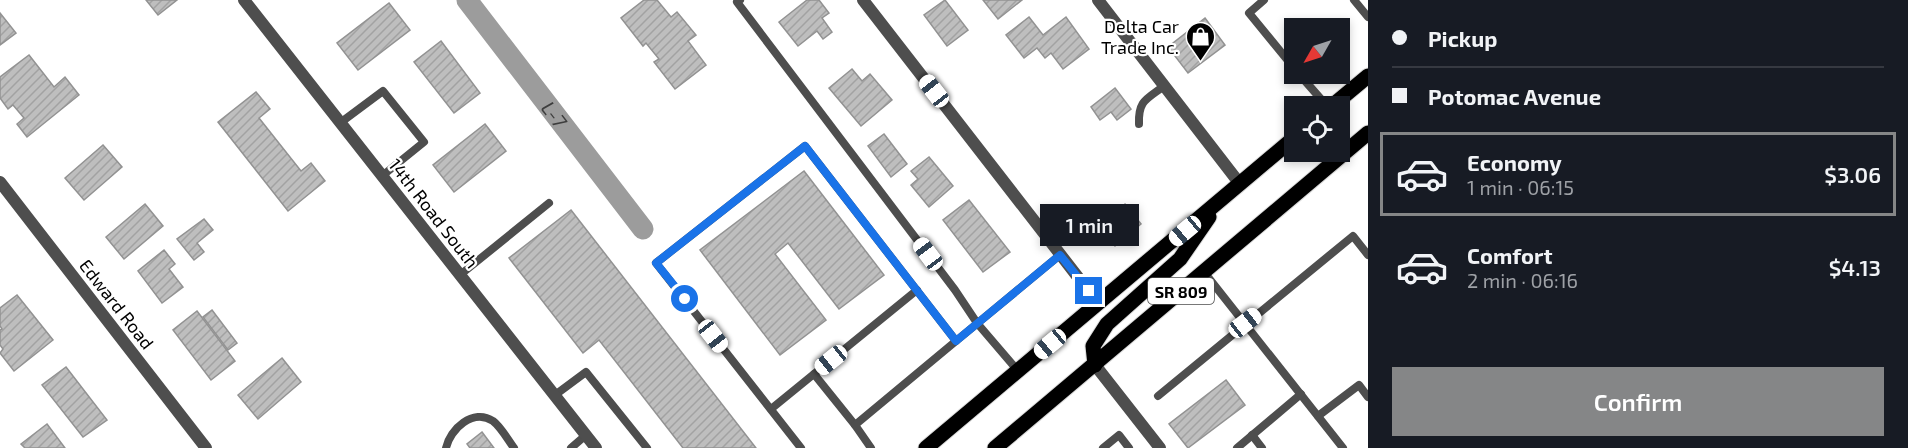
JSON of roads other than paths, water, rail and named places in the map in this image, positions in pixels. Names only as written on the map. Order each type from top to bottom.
[{"type":"main road","points":[[1344,96],[1368,76]]},
{"type":"main road","name":"SR 809","points":[[995,448],[1368,133]]},
{"type":"main road","name":"SR 809","points":[[926,448],[1284,147]]},
{"type":"main road","points":[[1095,365],[1094,346],[1107,324],[1180,259],[1219,202]]},
{"type":"street","name":"14th Road South","points":[[244,0],[597,448]]},
{"type":"street","points":[[863,0],[1098,303]]},
{"type":"street","points":[[1098,0],[1240,184]]},
{"type":"street","name":"Edward Road","points":[[0,182],[206,448]]},
{"type":"street","points":[[1095,365],[1160,448]]},
{"type":"lane","points":[[1264,0],[1249,13],[1284,56]]},
{"type":"lane","points":[[1354,0],[1368,17]]},
{"type":"lane","points":[[738,1],[977,323],[1018,371]]},
{"type":"lane","points":[[1308,84],[1318,96]]},
{"type":"lane","points":[[1139,124],[1138,110],[1142,103],[1164,86]]},
{"type":"lane","points":[[340,123],[383,91],[424,142],[382,176]]},
{"type":"lane","points":[[801,448],[656,263],[805,146],[956,341]]},
{"type":"lane","points":[[460,275],[549,203]]},
{"type":"lane","points":[[1158,396],[1353,236],[1368,255]]},
{"type":"lane","points":[[855,425],[1060,255]]},
{"type":"lane","points":[[1204,272],[1343,448]]},
{"type":"lane","points":[[771,409],[917,290]]},
{"type":"lane","points":[[555,395],[586,372],[647,448]]},
{"type":"lane","points":[[814,374],[871,448]]},
{"type":"lane","points":[[1318,416],[1359,385],[1368,397]]},
{"type":"lane","points":[[1237,448],[1301,394]]},
{"type":"lane","points":[[446,448],[449,436],[455,428],[463,422],[483,418],[493,421],[514,448]]},
{"type":"lane","points":[[571,448],[586,435]]},
{"type":"lane","points":[[1103,448],[1119,435],[1129,448]]},
{"type":"lane","points":[[1252,435],[1262,448]]},
{"type":"waterway","name":"L-7","points":[[467,0],[643,229]]},
{"type":"place","name":"Delta Car Trade Inc.","points":[[1200,62]]}]
